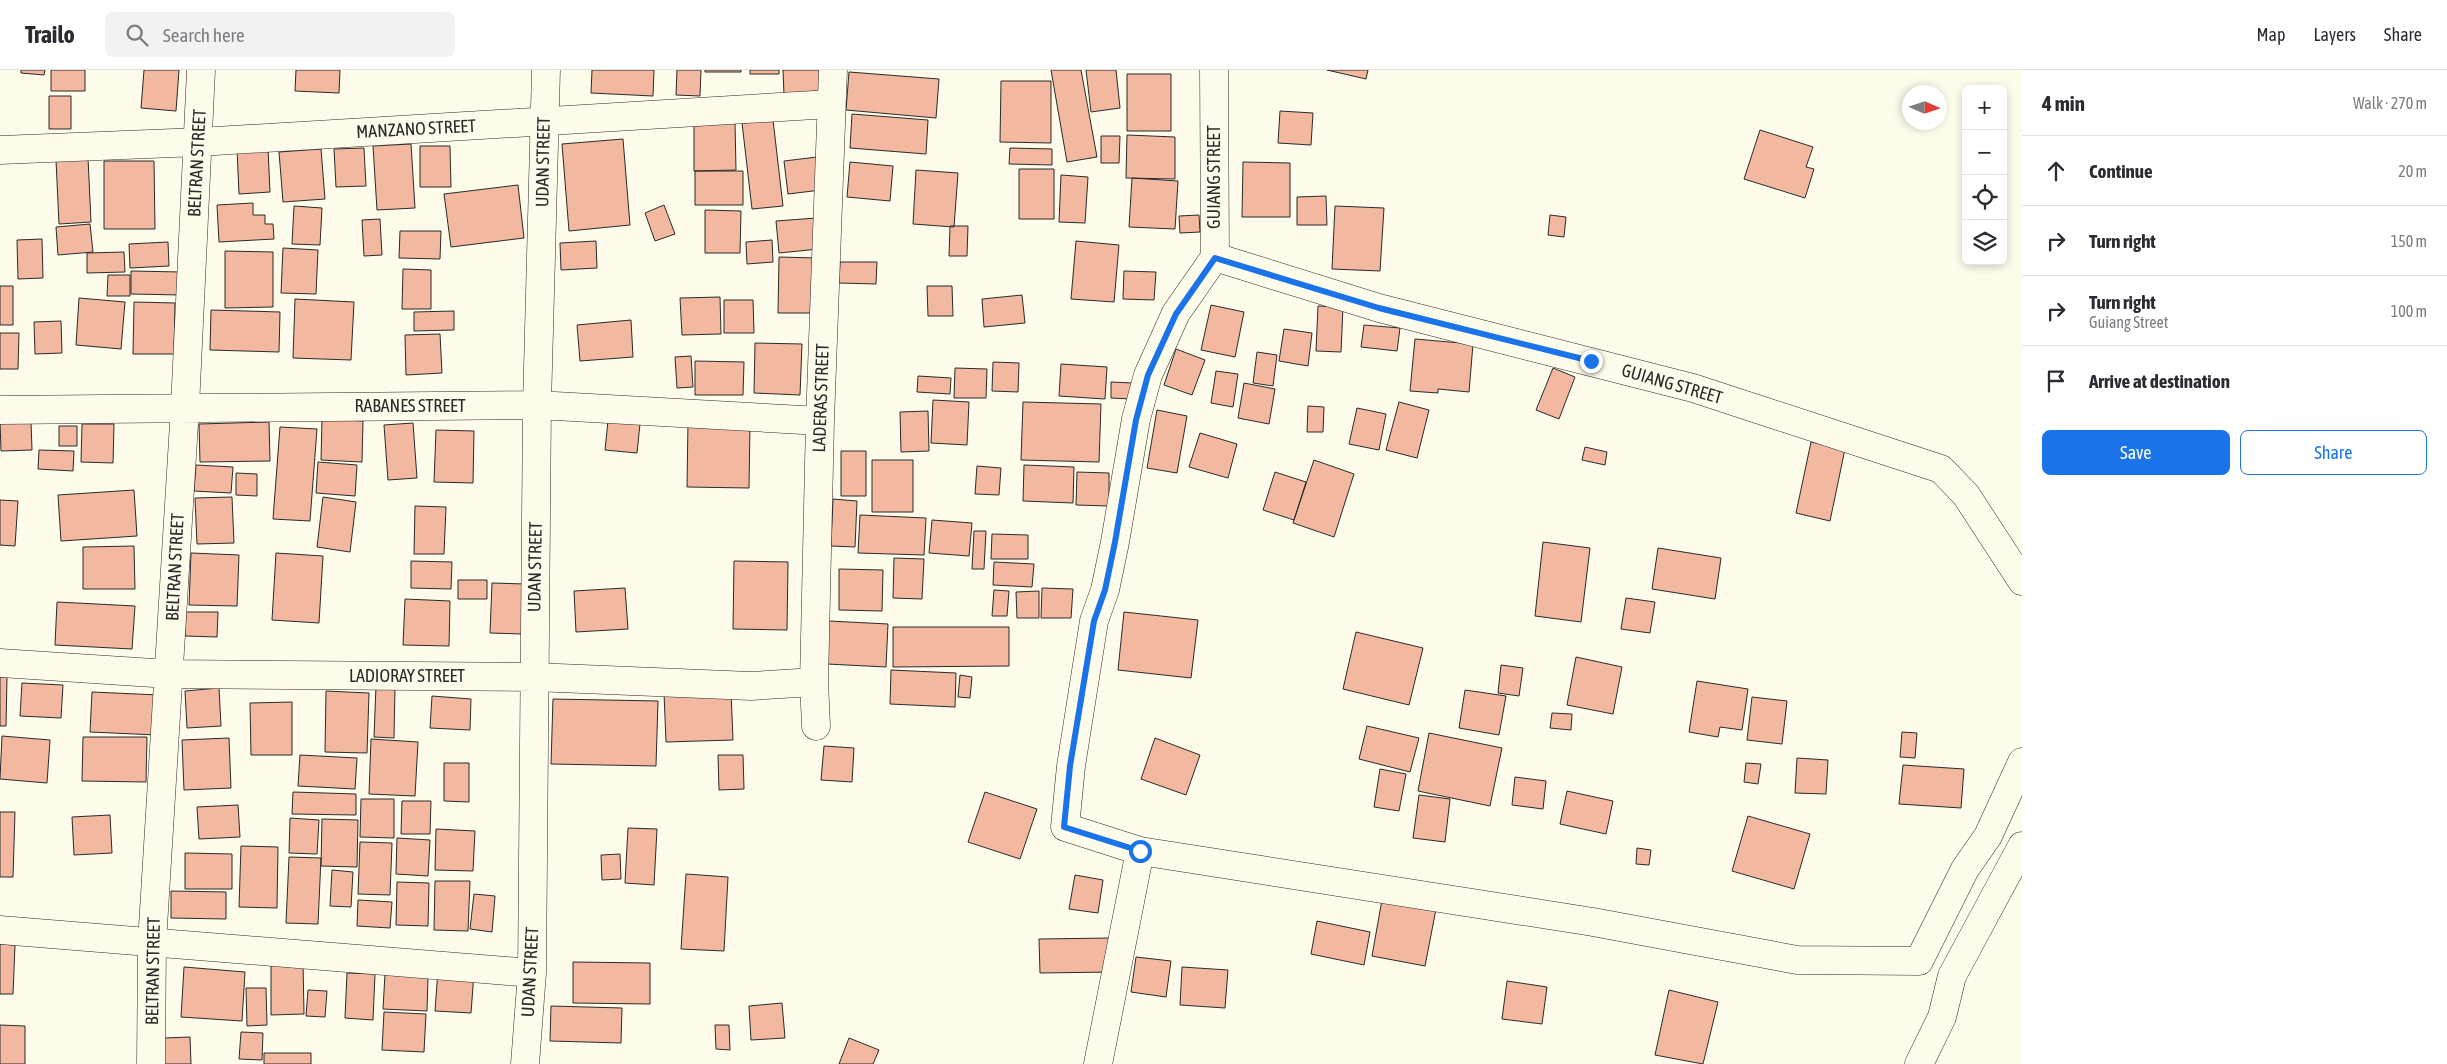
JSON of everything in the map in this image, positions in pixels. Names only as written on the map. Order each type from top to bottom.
[{"type":"street","name":"BELTRAN STREET","points":[[151,1064],[152,943],[185,408],[201,70]]},
{"type":"street","name":"UDAN STREET","points":[[524,1064],[532,972],[537,405],[546,70]]},
{"type":"street","name":"LADERAS STREET","points":[[816,726],[814,682],[820,421],[833,70]]},
{"type":"street","name":"GUIANG STREET","points":[[1214,70],[1215,258],[1379,308],[1693,388],[1941,469],[1966,495],[2022,581]]},
{"type":"street","name":"MANZANO STREET","points":[[0,150],[199,142],[831,104]]},
{"type":"street","points":[[1215,258],[1176,314],[1148,375],[1136,420],[1105,590],[1094,621],[1070,766],[1064,827],[1140,851],[1593,922],[1796,960],[1919,961],[1952,976]]},
{"type":"street","name":"RABANES STREET","points":[[0,410],[537,405],[820,421]]},
{"type":"street","name":"LADIORAY STREET","points":[[0,663],[168,674],[534,677],[751,686],[814,682]]},
{"type":"street","points":[[1919,961],[1965,869],[1988,836],[2022,762]]},
{"type":"street","points":[[1919,1064],[1942,1017],[1952,976],[2022,846]]},
{"type":"street","points":[[1098,1064],[1140,851]]},
{"type":"street","points":[[0,930],[532,972]]},
{"type":"building","points":[[21,70],[45,70],[44,75],[21,73]]},
{"type":"building","points":[[51,70],[85,70],[85,91],[51,91]]},
{"type":"building","points":[[144,70],[179,70],[176,111],[141,108]]},
{"type":"building","points":[[296,70],[340,70],[339,93],[295,91]]},
{"type":"building","points":[[592,70],[654,70],[653,96],[591,93]]},
{"type":"building","points":[[677,70],[701,70],[700,96],[676,95]]},
{"type":"building","points":[[705,70],[741,70],[741,72],[705,72]]},
{"type":"building","points":[[750,70],[779,70],[779,74],[750,74]]},
{"type":"building","points":[[783,70],[820,70],[821,93],[784,95]]},
{"type":"building","points":[[1051,70],[1081,70],[1097,157],[1067,162]]},
{"type":"building","points":[[1086,70],[1116,70],[1120,108],[1091,112]]},
{"type":"building","points":[[1327,70],[1368,70],[1366,79]]},
{"type":"building","points":[[849,72],[939,79],[936,118],[846,110]]},
{"type":"building","points":[[1127,74],[1171,74],[1171,131],[1127,131]]},
{"type":"building","points":[[1001,81],[1051,81],[1051,143],[1000,142]]},
{"type":"building","points":[[49,96],[71,96],[71,129],[49,129]]},
{"type":"building","points":[[1280,111],[1313,113],[1311,145],[1278,143]]},
{"type":"building","points":[[852,114],[928,120],[926,154],[850,148]]},
{"type":"building","points":[[773,120],[783,206],[752,209],[742,123]]},
{"type":"building","points":[[735,123],[736,170],[694,171],[694,124]]},
{"type":"building","points":[[1760,130],[1813,147],[1806,167],[1814,169],[1805,198],[1744,179]]},
{"type":"building","points":[[1127,135],[1175,137],[1175,179],[1126,178]]},
{"type":"building","points":[[1101,136],[1120,136],[1119,163],[1101,163]]},
{"type":"building","points":[[623,139],[630,225],[569,231],[562,144]]},
{"type":"building","points":[[411,144],[415,208],[377,210],[373,146]]},
{"type":"building","points":[[420,146],[450,146],[451,187],[420,187]]},
{"type":"building","points":[[268,148],[270,192],[239,194],[237,149]]},
{"type":"building","points":[[364,148],[366,186],[336,187],[334,149]]},
{"type":"building","points":[[1010,148],[1052,149],[1052,165],[1009,164]]},
{"type":"building","points":[[321,149],[325,199],[283,202],[279,152]]},
{"type":"building","points":[[817,157],[821,190],[788,194],[784,161]]},
{"type":"building","points":[[88,158],[91,222],[59,224],[56,160]]},
{"type":"building","points":[[104,161],[154,161],[155,229],[104,229]]},
{"type":"building","points":[[850,162],[893,166],[890,201],[847,197]]},
{"type":"building","points":[[1243,162],[1290,163],[1290,217],[1242,217]]},
{"type":"building","points":[[1019,169],[1054,169],[1054,219],[1019,219]]},
{"type":"building","points":[[916,170],[958,173],[954,227],[913,224]]},
{"type":"building","points":[[695,171],[743,171],[743,205],[695,205]]},
{"type":"building","points":[[1061,175],[1088,177],[1085,223],[1059,222]]},
{"type":"building","points":[[1132,178],[1178,181],[1175,229],[1129,227]]},
{"type":"building","points":[[518,185],[524,238],[451,247],[444,194]]},
{"type":"building","points":[[1326,196],[1327,225],[1297,225],[1297,197]]},
{"type":"building","points":[[253,203],[253,215],[265,215],[265,224],[273,224],[274,239],[219,242],[217,205]]},
{"type":"building","points":[[664,205],[675,234],[655,241],[645,213]]},
{"type":"building","points":[[294,206],[322,208],[320,245],[292,244]]},
{"type":"building","points":[[1335,206],[1384,208],[1380,271],[1332,269]]},
{"type":"building","points":[[705,210],[741,211],[740,253],[705,253]]},
{"type":"building","points":[[1199,215],[1200,232],[1180,233],[1179,216]]},
{"type":"building","points":[[1550,215],[1566,217],[1564,237],[1548,235]]},
{"type":"building","points":[[816,218],[819,249],[779,253],[776,221]]},
{"type":"building","points":[[380,219],[382,255],[364,256],[362,220]]},
{"type":"building","points":[[90,224],[93,252],[58,255],[56,227]]},
{"type":"building","points":[[950,226],[968,226],[967,256],[949,256]]},
{"type":"building","points":[[400,231],[441,231],[440,259],[399,258]]},
{"type":"building","points":[[42,239],[43,278],[18,279],[17,240]]},
{"type":"building","points":[[772,240],[773,262],[747,264],[746,242]]},
{"type":"building","points":[[596,241],[597,268],[561,270],[560,243]]},
{"type":"building","points":[[1076,241],[1119,245],[1114,302],[1071,299]]},
{"type":"building","points":[[168,242],[169,266],[130,268],[129,244]]},
{"type":"building","points":[[283,248],[318,250],[316,294],[281,293]]},
{"type":"building","points":[[225,251],[273,252],[273,307],[225,308]]},
{"type":"building","points":[[124,252],[125,272],[87,273],[87,253]]},
{"type":"building","points":[[779,257],[817,258],[816,313],[778,313]]},
{"type":"building","points":[[840,262],[877,262],[876,284],[839,283]]},
{"type":"building","points":[[403,269],[431,270],[431,309],[402,309]]},
{"type":"building","points":[[131,271],[181,272],[181,295],[131,294]]},
{"type":"building","points":[[1124,271],[1156,272],[1154,300],[1123,299]]},
{"type":"building","points":[[108,275],[130,275],[130,296],[107,296]]},
{"type":"building","points":[[0,286],[13,286],[13,325],[0,325]]},
{"type":"building","points":[[927,286],[952,286],[953,316],[928,316]]},
{"type":"building","points":[[1022,295],[1025,323],[984,327],[982,299]]},
{"type":"building","points":[[720,297],[721,334],[682,335],[680,298]]},
{"type":"building","points":[[79,298],[125,302],[121,349],[76,345]]},
{"type":"building","points":[[295,299],[354,302],[351,360],[293,358]]},
{"type":"building","points":[[724,300],[753,300],[754,333],[724,333]]},
{"type":"building","points":[[134,302],[175,303],[174,354],[133,354]]},
{"type":"building","points":[[1211,305],[1244,312],[1235,357],[1201,350]]},
{"type":"building","points":[[1318,306],[1343,307],[1341,352],[1316,351]]},
{"type":"building","points":[[211,310],[280,312],[279,352],[210,350]]},
{"type":"building","points":[[454,311],[454,330],[414,331],[414,312]]},
{"type":"building","points":[[631,320],[633,357],[580,361],[577,325]]},
{"type":"building","points":[[61,321],[62,353],[35,354],[34,322]]},
{"type":"building","points":[[1364,325],[1400,328],[1397,351],[1361,347]]},
{"type":"building","points":[[1284,329],[1312,333],[1308,366],[1279,361]]},
{"type":"building","points":[[0,333],[19,333],[18,369],[0,369]]},
{"type":"building","points":[[440,334],[442,373],[406,375],[405,335]]},
{"type":"building","points":[[1415,339],[1473,344],[1469,392],[1438,389],[1438,393],[1410,391]]},
{"type":"building","points":[[755,343],[802,344],[800,395],[754,393]]},
{"type":"building","points":[[1176,349],[1205,360],[1192,395],[1164,385]]},
{"type":"building","points":[[1257,352],[1277,355],[1273,386],[1253,383]]},
{"type":"building","points":[[691,356],[693,387],[677,388],[675,357]]},
{"type":"building","points":[[695,361],[744,362],[743,395],[695,395]]},
{"type":"building","points":[[993,362],[1019,363],[1018,392],[992,391]]},
{"type":"building","points":[[1061,364],[1107,367],[1105,399],[1059,396]]},
{"type":"building","points":[[955,368],[987,369],[986,398],[954,398]]},
{"type":"building","points":[[1553,368],[1575,377],[1559,419],[1536,410]]},
{"type":"building","points":[[1216,371],[1238,374],[1233,407],[1211,403]]},
{"type":"building","points":[[918,376],[951,378],[950,394],[917,392]]},
{"type":"building","points":[[1111,382],[1132,383],[1131,399],[1111,398]]},
{"type":"building","points":[[1244,383],[1275,389],[1269,424],[1238,418]]},
{"type":"building","points":[[933,400],[969,402],[967,445],[931,443]]},
{"type":"building","points":[[1023,402],[1101,404],[1099,462],[1021,460]]},
{"type":"building","points":[[1399,402],[1429,410],[1417,458],[1386,450]]},
{"type":"building","points":[[1308,406],[1324,407],[1323,432],[1307,432]]},
{"type":"building","points":[[1357,408],[1386,414],[1379,450],[1349,444]]},
{"type":"building","points":[[1157,410],[1187,416],[1177,473],[1147,468]]},
{"type":"building","points":[[928,411],[929,451],[901,452],[900,412]]},
{"type":"building","points":[[322,419],[363,421],[362,462],[321,460]]},
{"type":"building","points":[[608,421],[640,424],[637,453],[605,450]]},
{"type":"building","points":[[688,421],[750,422],[749,488],[687,487]]},
{"type":"building","points":[[0,422],[31,422],[32,450],[1,451]]},
{"type":"building","points":[[269,422],[270,461],[200,462],[199,424]]},
{"type":"building","points":[[413,423],[417,478],[388,480],[384,425]]},
{"type":"building","points":[[82,424],[114,424],[113,463],[81,462]]},
{"type":"building","points":[[59,426],[77,426],[77,446],[59,446]]},
{"type":"building","points":[[280,427],[317,429],[310,521],[273,519]]},
{"type":"building","points":[[436,430],[474,431],[473,483],[434,482]]},
{"type":"building","points":[[1200,433],[1237,444],[1228,478],[1189,467]]},
{"type":"building","points":[[1811,442],[1845,449],[1830,521],[1796,513]]},
{"type":"building","points":[[1585,447],[1607,452],[1605,465],[1582,460]]},
{"type":"building","points":[[39,450],[74,451],[73,471],[38,469]]},
{"type":"building","points":[[841,451],[866,451],[866,496],[841,496]]},
{"type":"building","points":[[872,460],[913,460],[913,512],[872,512]]},
{"type":"building","points":[[1314,460],[1354,474],[1334,537],[1293,523]]},
{"type":"building","points":[[318,462],[357,465],[355,496],[316,493]]},
{"type":"building","points":[[196,465],[233,467],[231,493],[194,491]]},
{"type":"building","points":[[1024,465],[1074,467],[1073,503],[1023,501]]},
{"type":"building","points":[[977,466],[1001,468],[999,495],[975,494]]},
{"type":"building","points":[[1077,472],[1109,473],[1109,506],[1076,505]]},
{"type":"building","points":[[1275,472],[1306,482],[1294,520],[1263,510]]},
{"type":"building","points":[[236,473],[257,474],[257,496],[236,495]]},
{"type":"building","points":[[134,490],[137,536],[61,541],[58,495]]},
{"type":"building","points":[[232,497],[234,543],[197,544],[195,498]]},
{"type":"building","points":[[323,497],[356,502],[350,552],[317,547]]},
{"type":"building","points":[[833,499],[857,501],[855,547],[831,546]]},
{"type":"building","points":[[0,500],[18,501],[15,546],[0,545]]},
{"type":"building","points":[[415,506],[446,507],[444,554],[414,554]]},
{"type":"building","points":[[860,515],[926,518],[924,555],[858,553]]},
{"type":"building","points":[[932,520],[972,523],[969,556],[929,553]]},
{"type":"building","points":[[974,531],[986,531],[984,569],[972,569]]},
{"type":"building","points":[[992,534],[1028,535],[1028,559],[991,559]]},
{"type":"building","points":[[1543,542],[1590,548],[1581,622],[1535,616]]},
{"type":"building","points":[[134,546],[135,589],[83,589],[83,547]]},
{"type":"building","points":[[1658,548],[1721,558],[1715,599],[1652,589]]},
{"type":"building","points":[[191,553],[239,555],[237,606],[189,605]]},
{"type":"building","points":[[276,553],[323,556],[319,623],[272,620]]},
{"type":"building","points":[[894,558],[924,559],[922,599],[893,598]]},
{"type":"building","points":[[411,561],[452,562],[451,589],[411,588]]},
{"type":"building","points":[[734,561],[788,562],[787,630],[733,629]]},
{"type":"building","points":[[994,562],[1034,564],[1032,587],[993,585]]},
{"type":"building","points":[[839,569],[883,570],[882,611],[839,610]]},
{"type":"building","points":[[458,580],[487,580],[487,599],[458,599]]},
{"type":"building","points":[[492,583],[525,584],[522,634],[490,633]]},
{"type":"building","points":[[625,588],[628,629],[576,632],[574,591]]},
{"type":"building","points":[[1042,588],[1073,589],[1071,618],[1041,618]]},
{"type":"building","points":[[994,590],[1009,591],[1007,616],[992,616]]},
{"type":"building","points":[[1039,591],[1039,618],[1017,618],[1016,592]]},
{"type":"building","points":[[1626,598],[1655,602],[1650,633],[1621,629]]},
{"type":"building","points":[[405,599],[450,601],[449,646],[403,645]]},
{"type":"building","points":[[57,602],[135,606],[132,649],[55,645]]},
{"type":"building","points":[[186,612],[218,612],[217,637],[185,636]]},
{"type":"building","points":[[1124,612],[1198,620],[1191,678],[1118,670]]},
{"type":"building","points":[[829,621],[888,624],[886,667],[827,664]]},
{"type":"building","points":[[893,627],[1009,627],[1009,666],[893,667]]},
{"type":"building","points":[[1356,632],[1423,648],[1409,705],[1343,689]]},
{"type":"building","points":[[1576,657],[1622,667],[1613,714],[1567,705]]},
{"type":"building","points":[[1501,665],[1523,668],[1519,696],[1498,693]]},
{"type":"building","points":[[891,670],[956,673],[955,707],[890,704]]},
{"type":"building","points":[[960,675],[972,677],[970,698],[958,697]]},
{"type":"building","points":[[0,677],[7,677],[6,726],[0,726]]},
{"type":"building","points":[[1697,681],[1748,689],[1742,730],[1720,727],[1718,737],[1689,732]]},
{"type":"building","points":[[22,683],[63,685],[61,718],[20,716]]},
{"type":"building","points":[[376,686],[395,687],[394,738],[374,737]]},
{"type":"building","points":[[219,688],[221,726],[187,728],[185,691]]},
{"type":"building","points":[[1465,690],[1506,696],[1499,735],[1459,728]]},
{"type":"building","points":[[326,691],[369,693],[367,753],[325,752]]},
{"type":"building","points":[[731,691],[733,740],[666,742],[664,693]]},
{"type":"building","points":[[92,692],[159,695],[157,735],[90,732]]},
{"type":"building","points":[[432,696],[471,699],[470,730],[430,728]]},
{"type":"building","points":[[1752,697],[1787,701],[1782,744],[1747,740]]},
{"type":"building","points":[[553,699],[658,701],[656,766],[551,764]]},
{"type":"building","points":[[292,702],[292,755],[251,755],[250,703]]},
{"type":"building","points":[[1552,713],[1572,714],[1571,730],[1550,728]]},
{"type":"building","points":[[1367,726],[1419,738],[1410,772],[1359,759]]},
{"type":"building","points":[[1902,732],[1917,733],[1915,758],[1900,757]]},
{"type":"building","points":[[1429,733],[1502,748],[1490,806],[1418,791]]},
{"type":"building","points":[[2,736],[50,740],[47,783],[0,779]]},
{"type":"building","points":[[83,737],[147,737],[146,782],[82,781]]},
{"type":"building","points":[[229,738],[231,788],[184,790],[182,740]]},
{"type":"building","points":[[1155,738],[1200,755],[1186,795],[1141,779]]},
{"type":"building","points":[[371,739],[418,742],[415,796],[369,794]]},
{"type":"building","points":[[824,746],[854,748],[852,782],[821,780]]},
{"type":"building","points":[[300,755],[357,758],[355,789],[298,786]]},
{"type":"building","points":[[718,755],[743,755],[744,789],[719,790]]},
{"type":"building","points":[[1797,758],[1828,760],[1826,794],[1795,793]]},
{"type":"building","points":[[444,763],[469,763],[469,802],[444,801]]},
{"type":"building","points":[[1746,763],[1761,764],[1758,784],[1744,782]]},
{"type":"building","points":[[1903,765],[1964,769],[1961,808],[1899,804]]},
{"type":"building","points":[[1380,769],[1406,774],[1399,811],[1374,807]]},
{"type":"building","points":[[1515,777],[1546,781],[1543,809],[1512,805]]},
{"type":"building","points":[[1567,791],[1613,801],[1606,834],[1560,824]]},
{"type":"building","points":[[293,792],[356,794],[356,815],[292,814]]},
{"type":"building","points":[[985,792],[1037,809],[1020,859],[968,842]]},
{"type":"building","points":[[1419,795],[1450,799],[1445,842],[1413,838]]},
{"type":"building","points":[[361,799],[394,799],[394,838],[360,837]]},
{"type":"building","points":[[402,801],[431,801],[430,834],[401,834]]},
{"type":"building","points":[[238,805],[240,837],[199,839],[197,807]]},
{"type":"building","points":[[0,812],[15,812],[13,877],[0,877]]},
{"type":"building","points":[[110,815],[112,853],[74,855],[72,817]]},
{"type":"building","points":[[1748,816],[1810,834],[1794,889],[1732,871]]},
{"type":"building","points":[[290,818],[319,820],[317,854],[289,853]]},
{"type":"building","points":[[322,819],[358,820],[357,867],[321,866]]},
{"type":"building","points":[[628,828],[657,829],[654,885],[625,883]]},
{"type":"building","points":[[436,829],[475,831],[473,871],[435,870]]},
{"type":"building","points":[[397,838],[430,840],[428,876],[396,874]]},
{"type":"building","points":[[360,842],[392,843],[390,895],[358,894]]},
{"type":"building","points":[[241,846],[278,847],[277,908],[239,907]]},
{"type":"building","points":[[1637,848],[1651,850],[1649,865],[1636,864]]},
{"type":"building","points":[[185,853],[232,854],[232,889],[185,889]]},
{"type":"building","points":[[620,854],[621,879],[602,880],[601,855]]},
{"type":"building","points":[[289,857],[321,858],[318,924],[286,923]]},
{"type":"building","points":[[332,870],[353,872],[351,907],[330,906]]},
{"type":"building","points":[[686,874],[728,877],[724,951],[681,949]]},
{"type":"building","points":[[1075,875],[1103,880],[1098,913],[1069,909]]},
{"type":"building","points":[[435,881],[470,881],[468,931],[434,930]]},
{"type":"building","points":[[397,882],[429,883],[428,926],[396,925]]},
{"type":"building","points":[[171,891],[226,892],[226,919],[171,918]]},
{"type":"building","points":[[474,894],[495,896],[492,932],[470,929]]},
{"type":"building","points":[[1383,894],[1437,904],[1425,966],[1372,956]]},
{"type":"building","points":[[358,900],[392,902],[390,928],[357,926]]},
{"type":"building","points":[[1317,921],[1370,932],[1364,965],[1311,954]]},
{"type":"building","points":[[1111,938],[1112,972],[1040,973],[1039,939]]},
{"type":"building","points":[[0,944],[15,945],[13,994],[0,994]]},
{"type":"building","points":[[1136,957],[1171,961],[1166,997],[1131,992]]},
{"type":"building","points":[[573,962],[650,963],[650,1004],[573,1003]]},
{"type":"building","points":[[271,963],[303,963],[304,1014],[271,1015]]},
{"type":"building","points":[[184,967],[245,972],[242,1021],[181,1017]]},
{"type":"building","points":[[1182,967],[1228,970],[1225,1008],[1180,1005]]},
{"type":"building","points":[[438,970],[474,973],[471,1013],[435,1011]]},
{"type":"building","points":[[347,973],[375,974],[373,1020],[345,1018]]},
{"type":"building","points":[[385,974],[428,976],[427,1011],[383,1009]]},
{"type":"building","points":[[1507,981],[1547,987],[1542,1024],[1502,1019]]},
{"type":"building","points":[[246,988],[266,988],[267,1025],[247,1026]]},
{"type":"building","points":[[308,990],[327,991],[325,1017],[306,1016]]},
{"type":"building","points":[[1669,990],[1718,1002],[1703,1064],[1655,1055]]},
{"type":"building","points":[[782,1003],[785,1038],[751,1040],[749,1006]]},
{"type":"building","points":[[551,1006],[622,1008],[621,1043],[550,1041]]},
{"type":"building","points":[[384,1012],[426,1014],[424,1052],[382,1050]]},
{"type":"building","points":[[0,1025],[25,1026],[25,1064],[0,1064]]},
{"type":"building","points":[[715,1025],[729,1025],[730,1050],[716,1049]]},
{"type":"building","points":[[241,1032],[263,1033],[262,1060],[239,1059]]},
{"type":"building","points":[[190,1037],[191,1064],[163,1064],[163,1038]]},
{"type":"building","points":[[849,1038],[879,1050],[873,1064],[839,1064]]},
{"type":"building","points":[[264,1053],[311,1053],[311,1064],[264,1064]]},
{"type":"route","points":[[1140,851],[1064,827],[1070,766],[1094,621],[1105,590],[1136,420],[1148,375],[1176,314],[1215,258],[1379,308],[1591,361]]}]
